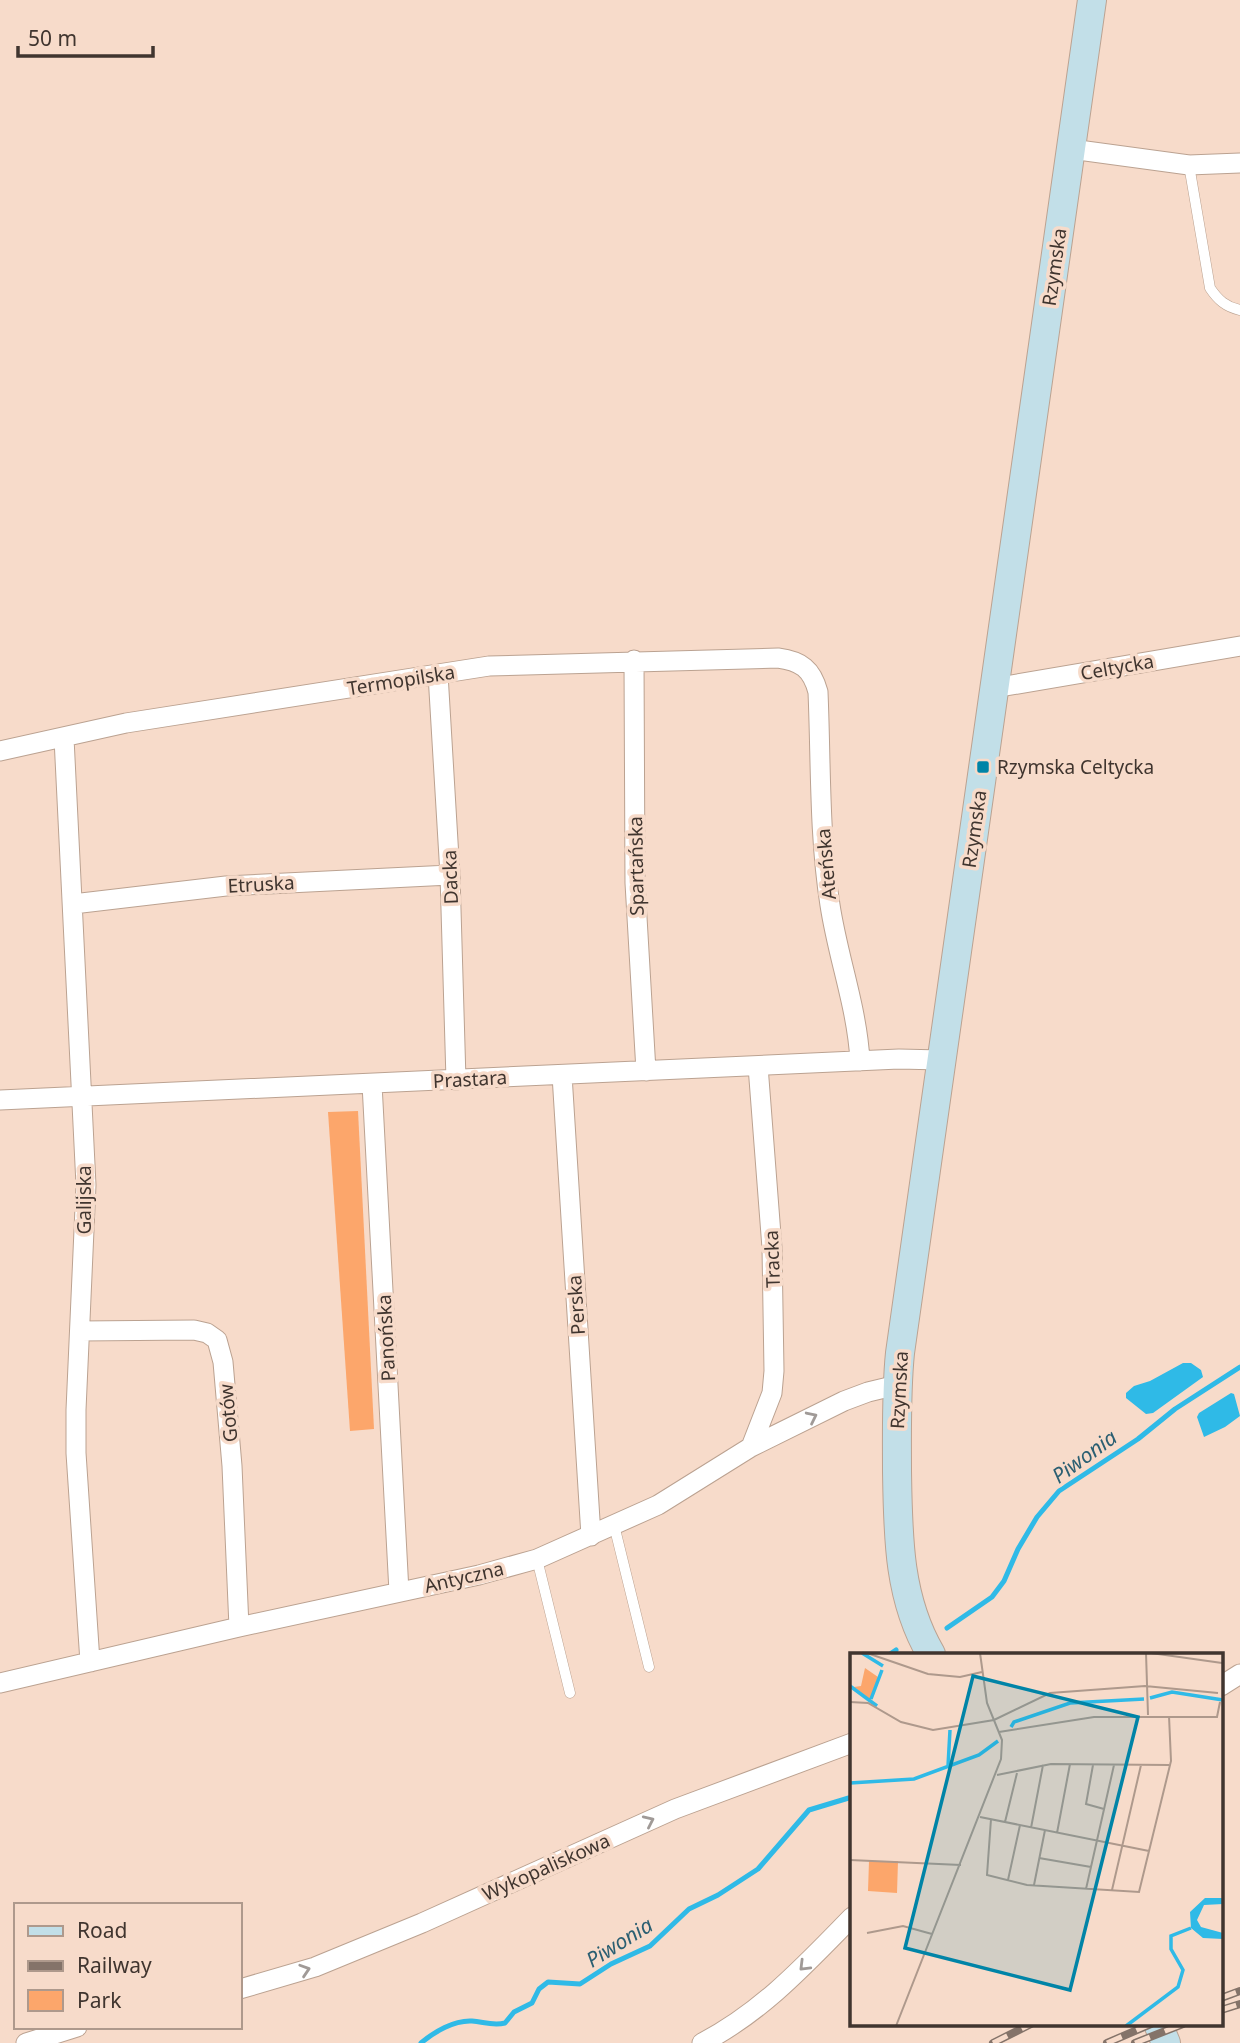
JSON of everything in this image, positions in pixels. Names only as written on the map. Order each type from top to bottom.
[{"type":"main road","name":"Rzymska","points":[[931,1653],[911,1611],[899,1553],[897,1385],[904,1319],[1092,0]]},
{"type":"main road","points":[[1158,2025],[1166,2043]]},
{"type":"street","points":[[1071,149],[1189,165],[1240,163]]},
{"type":"street","name":"Celtycka","points":[[994,688],[1240,646]]},
{"type":"street","name":"Termopilska","points":[[0,751],[126,723],[489,666],[778,658],[792,660],[806,667]]},
{"type":"street","name":"Spartańska","points":[[634,660],[635,883],[646,1071]]},
{"type":"street","name":"Ateńska","points":[[806,667],[815,678],[818,692],[825,867],[830,908],[858,1032],[860,1061]]},
{"type":"street","name":"Dacka","points":[[438,674],[450,875],[456,1080]]},
{"type":"street","name":"Galijska","points":[[64,738],[86,1185],[76,1453],[90,1662]]},
{"type":"street","name":"Etruska","points":[[73,904],[226,886],[450,875]]},
{"type":"street","name":"Prastara","points":[[0,1100],[860,1061],[941,1060]]},
{"type":"street","name":"Tracka","points":[[751,1447],[772,1393],[774,1371],[772,1248],[758,1066]]},
{"type":"street","name":"Perska","points":[[562,1075],[591,1536]]},
{"type":"street","name":"Panońska","points":[[372,1084],[399,1592]]},
{"type":"street","name":"Gotów","points":[[80,1331],[194,1330],[207,1333],[216,1340],[223,1362],[232,1466],[239,1627]]},
{"type":"street","name":"Antyczna","points":[[0,1683],[479,1575],[537,1559],[658,1505],[751,1447],[844,1401],[868,1391],[897,1385]]},
{"type":"street","points":[[1222,1685],[1240,1674]]},
{"type":"street","name":"Wykopaliskowa","points":[[242,1988],[327,1962],[422,1923],[675,1809],[850,1744]]},
{"type":"street","points":[[702,2043],[764,2004],[850,1919]]},
{"type":"street","points":[[26,2043],[71,2029]]},
{"type":"lane","points":[[1189,165],[1210,288],[1216,298],[1240,310]]},
{"type":"lane","points":[[614,1525],[649,1667]]},
{"type":"lane","points":[[537,1559],[570,1693]]},
{"type":"green space","points":[[358,1111],[374,1429],[350,1431],[328,1112]]},
{"type":"water","points":[[1183,1363],[1191,1363],[1201,1370],[1203,1377],[1153,1413],[1146,1414],[1126,1398],[1126,1393],[1134,1386],[1150,1381]]},
{"type":"water","points":[[1231,1393],[1234,1394],[1240,1416],[1204,1437],[1197,1417],[1199,1413]]},
{"type":"waterway","name":"Piwonia","points":[[947,1628],[992,1597],[1004,1581],[1018,1549],[1037,1517],[1059,1491],[1240,1367]]},
{"type":"waterway","name":"Piwonia","points":[[892,1653],[896,1650]]},
{"type":"waterway","name":"Piwonia","points":[[421,2043],[458,2022],[505,2023],[514,2012],[532,2003],[539,1989],[548,1982],[580,1984],[611,1964],[650,1946],[689,1909],[718,1895],[758,1869],[809,1810],[850,1798]]},
{"type":"railway","points":[[1222,1998],[1240,1991]]},
{"type":"railway","points":[[1222,2010],[1240,2004]]},
{"type":"railway","points":[[993,2043],[1029,2025]]},
{"type":"railway","points":[[1107,2043],[1149,2025]]},
{"type":"railway","points":[[1135,2043],[1180,2025]]},
{"type":"place","name":"Rzymska Celtycka","points":[[983,767]]}]
